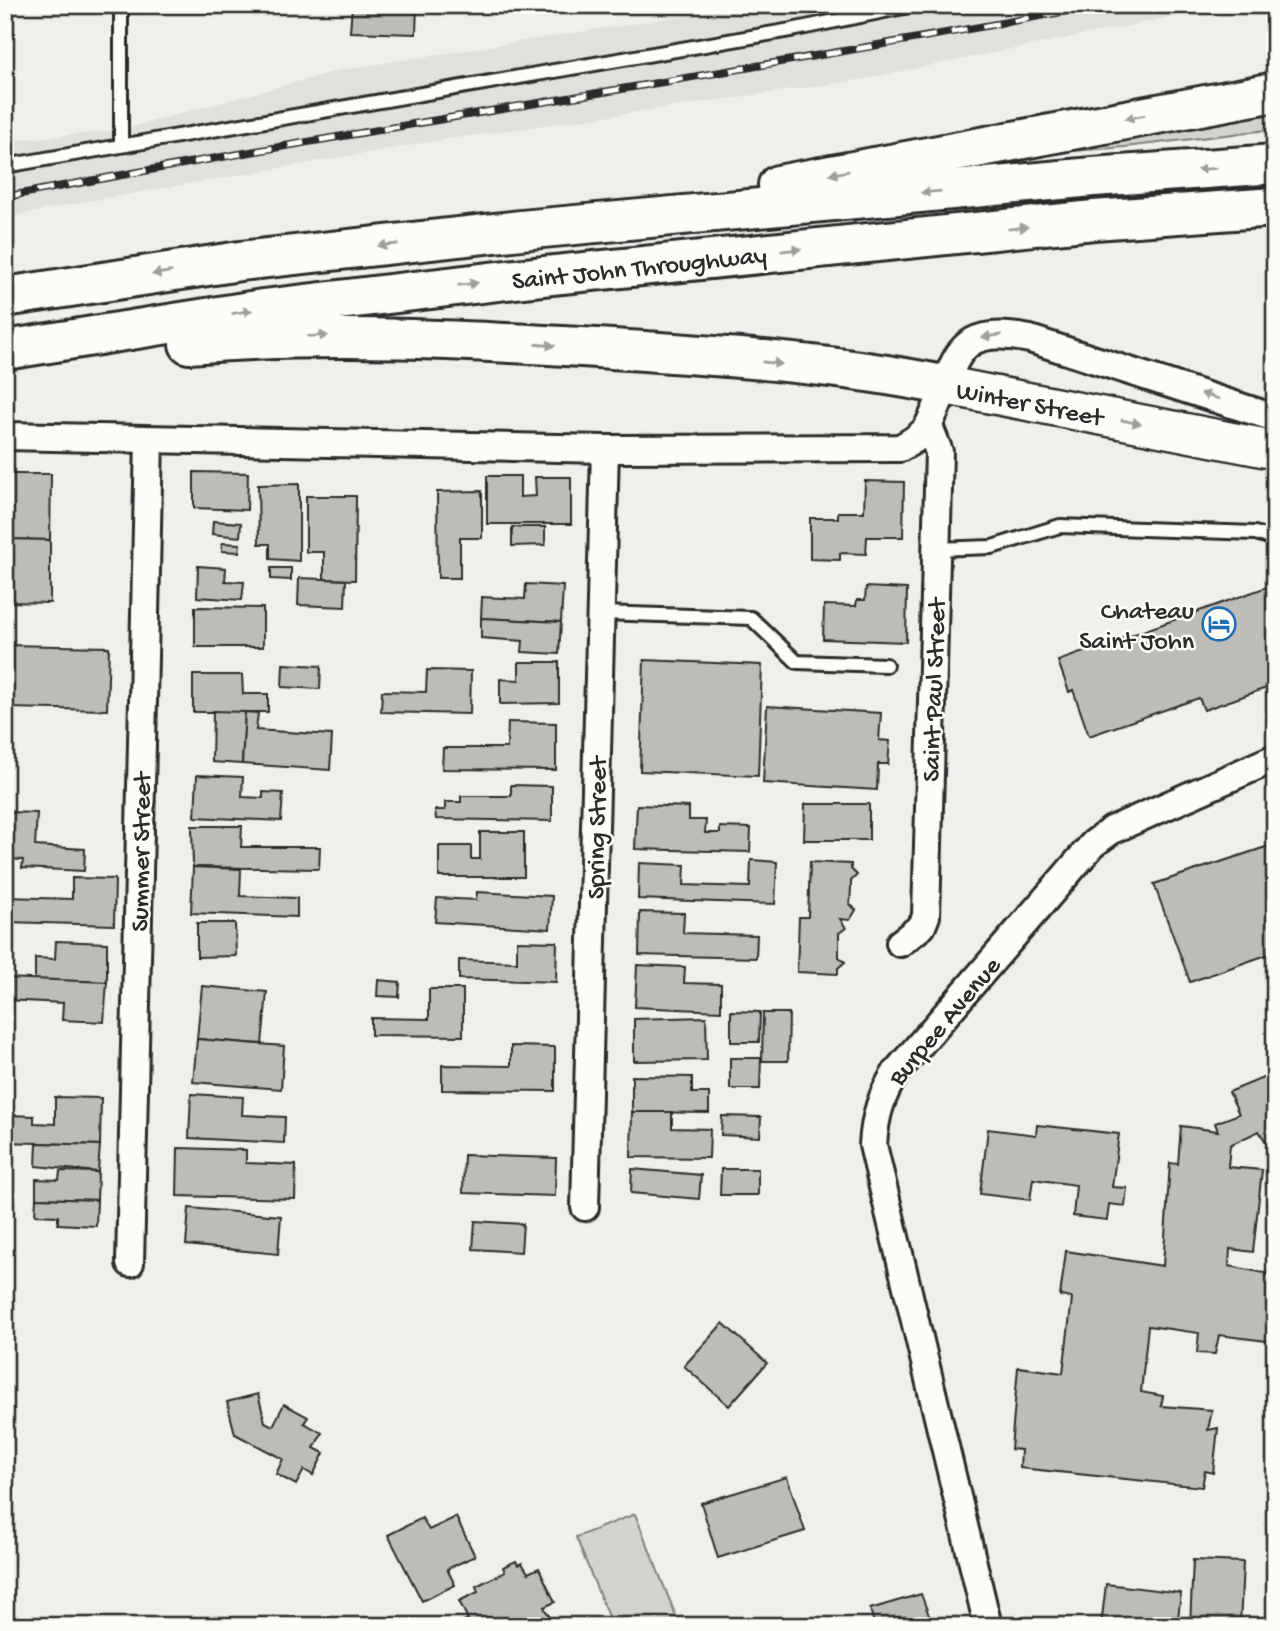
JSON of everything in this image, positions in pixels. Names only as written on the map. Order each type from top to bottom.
[{"type":"highway","points":[[522,230],[695,201],[1275,92]]},
{"type":"highway","name":"Saint John Throughway","points":[[5,297],[240,261],[522,230],[1275,164]]},
{"type":"highway","name":"Saint John Throughway","points":[[5,350],[263,309],[524,278],[1094,220],[1275,206]]},
{"type":"highway","points":[[5,359],[261,338],[438,337],[675,353],[896,376],[943,385]]},
{"type":"main road","name":"Winter Street","points":[[943,385],[1275,450]]},
{"type":"street","name":"Winter Street","points":[[943,385],[955,358],[966,346],[982,336],[1006,334],[1110,363],[1275,418]]},
{"type":"street","points":[[5,436],[604,449],[900,448],[929,426],[943,385]]},
{"type":"street","name":"Saint Paul Street","points":[[900,943],[922,926],[926,916],[939,452],[929,426]]},
{"type":"street","name":"Summer Street","points":[[130,1263],[149,440]]},
{"type":"street","name":"Spring Street","points":[[585,1208],[604,449]]},
{"type":"street","name":"Burpee Avenue","points":[[988,1626],[873,1144],[875,1118],[884,1091],[897,1072],[1093,844],[1112,830],[1275,758]]},
{"type":"lane","points":[[121,5],[121,145]]},
{"type":"lane","points":[[5,166],[791,30],[914,5]]},
{"type":"lane","points":[[936,549],[992,547],[1060,526],[1255,533],[1275,538]]},
{"type":"lane","points":[[601,613],[751,618],[797,662],[886,665]]},
{"type":"shaded area","points":[[750,5],[1232,5],[853,81],[441,140],[5,218],[5,141],[120,130],[340,70]]},
{"type":"shaded area","points":[[1275,107],[1275,129],[1125,147],[1009,156]]},
{"type":"shaded area","points":[[635,1514],[680,1626],[612,1626],[576,1537]]},
{"type":"building","points":[[101,5],[101,7],[5,7]]},
{"type":"building","points":[[352,5],[417,5],[416,34],[350,32]]},
{"type":"building","points":[[194,472],[248,473],[247,510],[194,508]]},
{"type":"building","points":[[5,474],[51,474],[50,540],[5,539]]},
{"type":"building","points":[[487,476],[520,476],[520,497],[536,496],[535,477],[571,477],[571,524],[487,524]]},
{"type":"building","points":[[865,481],[904,482],[903,537],[867,537],[866,554],[840,553],[840,560],[810,559],[810,518],[838,518],[838,512],[864,512]]},
{"type":"building","points":[[299,484],[299,561],[270,559],[270,544],[259,544],[258,485]]},
{"type":"building","points":[[482,491],[482,538],[460,538],[460,578],[438,578],[437,492]]},
{"type":"building","points":[[306,496],[356,496],[355,580],[324,579],[324,552],[306,552]]},
{"type":"building","points":[[213,521],[241,523],[240,537],[212,534]]},
{"type":"building","points":[[512,527],[545,527],[545,545],[512,546]]},
{"type":"building","points":[[5,539],[50,540],[50,603],[5,602]]},
{"type":"building","points":[[222,543],[240,544],[239,552],[222,551]]},
{"type":"building","points":[[198,566],[226,568],[225,581],[244,582],[242,600],[197,597]]},
{"type":"building","points":[[271,568],[291,568],[291,580],[271,579]]},
{"type":"building","name":"Chateau Saint John","points":[[1275,577],[1275,685],[1204,710],[1199,698],[1089,736],[1073,690],[1069,692],[1058,661],[1270,586]]},
{"type":"building","points":[[299,578],[346,580],[345,607],[298,605]]},
{"type":"building","points":[[526,584],[563,586],[561,622],[481,618],[482,597],[525,599]]},
{"type":"building","points":[[866,587],[907,589],[906,642],[823,639],[824,605],[856,606],[857,600],[865,600]]},
{"type":"building","points":[[195,607],[263,608],[263,647],[195,647]]},
{"type":"building","points":[[481,618],[561,622],[559,654],[522,652],[523,641],[481,638]]},
{"type":"building","points":[[5,645],[109,647],[107,710],[5,708]]},
{"type":"building","points":[[644,660],[762,665],[758,776],[640,771]]},
{"type":"building","points":[[519,662],[559,662],[559,703],[500,704],[500,679],[519,680]]},
{"type":"building","points":[[283,664],[321,666],[320,689],[282,687]]},
{"type":"building","points":[[427,670],[471,671],[470,714],[381,712],[382,691],[426,692]]},
{"type":"building","points":[[193,675],[242,675],[243,694],[268,694],[268,712],[193,712]]},
{"type":"building","points":[[767,706],[881,713],[879,740],[890,741],[888,764],[878,764],[877,790],[763,783]]},
{"type":"building","points":[[213,711],[245,712],[242,764],[212,762]]},
{"type":"building","points":[[245,712],[258,713],[256,730],[332,735],[330,770],[242,764]]},
{"type":"building","points":[[508,722],[556,723],[556,770],[442,769],[443,748],[507,748]]},
{"type":"building","points":[[197,775],[243,777],[242,797],[263,798],[263,792],[283,793],[281,821],[195,817]]},
{"type":"building","points":[[511,785],[552,786],[552,821],[436,819],[435,810],[445,810],[445,802],[461,802],[461,796],[511,796]]},
{"type":"building","points":[[805,804],[869,804],[869,840],[804,840]]},
{"type":"building","points":[[637,805],[689,807],[689,820],[706,820],[705,833],[720,833],[720,827],[751,828],[750,852],[635,849]]},
{"type":"building","points":[[5,812],[37,813],[35,846],[85,849],[84,871],[22,868],[23,860],[5,859]]},
{"type":"building","points":[[192,826],[242,826],[241,847],[320,847],[319,869],[193,867]]},
{"type":"building","points":[[480,832],[524,832],[524,877],[439,877],[439,846],[471,846],[471,859],[480,859]]},
{"type":"building","points":[[1275,844],[1275,952],[1190,982],[1154,884]]},
{"type":"building","points":[[751,860],[777,862],[775,904],[638,899],[639,863],[685,865],[684,885],[750,887]]},
{"type":"building","points":[[810,862],[851,864],[851,869],[857,875],[851,881],[850,904],[856,910],[850,920],[840,919],[846,928],[839,933],[839,957],[845,962],[838,968],[838,974],[797,972],[799,917],[808,917]]},
{"type":"building","points":[[193,867],[241,869],[240,896],[297,898],[297,917],[191,913]]},
{"type":"building","points":[[72,878],[115,879],[114,925],[6,922],[7,897],[72,899]]},
{"type":"building","points":[[477,892],[552,896],[550,929],[435,922],[437,898],[476,900]]},
{"type":"building","points":[[640,912],[684,913],[683,933],[757,935],[756,958],[639,955]]},
{"type":"building","points":[[197,923],[235,923],[236,956],[197,957]]},
{"type":"building","points":[[56,941],[107,943],[107,982],[35,980],[35,958],[55,959]]},
{"type":"building","points":[[517,941],[557,942],[556,982],[459,979],[459,960],[517,962]]},
{"type":"building","points":[[637,965],[685,967],[684,983],[721,984],[721,1011],[635,1007]]},
{"type":"building","points":[[5,978],[107,982],[104,1022],[62,1020],[63,1003],[5,1000]]},
{"type":"building","points":[[378,980],[400,982],[399,997],[377,996]]},
{"type":"building","points":[[202,986],[267,992],[262,1044],[197,1039]]},
{"type":"building","points":[[429,989],[463,989],[463,1036],[371,1035],[371,1018],[429,1019]]},
{"type":"building","points":[[731,1011],[760,1012],[759,1042],[731,1042]]},
{"type":"building","points":[[763,1013],[789,1013],[788,1061],[762,1061]]},
{"type":"building","points":[[706,1017],[707,1060],[634,1061],[634,1019]]},
{"type":"building","points":[[197,1039],[284,1046],[281,1089],[193,1082]]},
{"type":"building","points":[[511,1046],[555,1047],[555,1091],[442,1090],[442,1065],[511,1066]]},
{"type":"building","points":[[730,1058],[761,1058],[760,1089],[730,1089]]},
{"type":"building","points":[[1275,1073],[1275,1156],[1259,1131],[1230,1145],[1228,1167],[1262,1170],[1253,1252],[1230,1249],[1229,1266],[1275,1275],[1275,1342],[1219,1335],[1215,1354],[1197,1353],[1199,1333],[1148,1326],[1141,1392],[1163,1396],[1161,1406],[1212,1410],[1208,1430],[1218,1428],[1213,1473],[1205,1471],[1202,1487],[1020,1468],[1021,1450],[1011,1449],[1018,1367],[1063,1373],[1072,1298],[1060,1296],[1066,1251],[1163,1266],[1170,1163],[1178,1164],[1181,1126],[1218,1131],[1215,1123],[1239,1114],[1229,1092]]},
{"type":"building","points":[[632,1076],[692,1077],[692,1093],[709,1093],[709,1113],[632,1112]]},
{"type":"building","points":[[191,1094],[243,1097],[242,1115],[285,1117],[284,1143],[189,1138]]},
{"type":"building","points":[[55,1097],[101,1098],[100,1145],[5,1142],[5,1107],[6,1115],[34,1116],[34,1123],[55,1124]]},
{"type":"building","points":[[632,1112],[672,1112],[672,1128],[710,1129],[709,1158],[631,1157]]},
{"type":"building","points":[[722,1116],[761,1117],[760,1137],[721,1135]]},
{"type":"building","points":[[1037,1125],[1119,1134],[1112,1187],[1127,1188],[1125,1206],[1109,1204],[1107,1220],[1073,1216],[1076,1185],[1033,1179],[1030,1200],[980,1194],[988,1129],[1036,1135]]},
{"type":"building","points":[[37,1143],[100,1145],[98,1172],[36,1166]]},
{"type":"building","points":[[178,1148],[246,1150],[246,1163],[296,1165],[295,1199],[177,1196]]},
{"type":"building","points":[[464,1155],[556,1158],[555,1196],[463,1193]]},
{"type":"building","points":[[632,1169],[701,1175],[699,1199],[631,1193]]},
{"type":"building","points":[[721,1169],[758,1169],[758,1195],[720,1195]]},
{"type":"building","points":[[60,1171],[98,1172],[97,1200],[36,1198],[36,1179],[59,1180]]},
{"type":"building","points":[[36,1198],[97,1200],[96,1226],[58,1224],[58,1216],[35,1215]]},
{"type":"building","points":[[189,1208],[281,1216],[278,1254],[186,1245]]},
{"type":"building","points":[[475,1221],[523,1224],[521,1252],[473,1249]]},
{"type":"building","points":[[723,1323],[767,1363],[729,1406],[684,1366]]},
{"type":"building","points":[[258,1394],[265,1422],[273,1426],[284,1404],[308,1417],[304,1423],[322,1433],[314,1448],[324,1453],[313,1475],[304,1470],[296,1485],[276,1474],[283,1459],[235,1434],[227,1402]]},
{"type":"building","points":[[787,1477],[805,1531],[718,1558],[701,1503]]},
{"type":"building","points":[[456,1517],[475,1556],[447,1569],[455,1585],[422,1601],[388,1535],[422,1518],[429,1530]]},
{"type":"building","points":[[1193,1560],[1243,1562],[1240,1626],[1190,1626]]},
{"type":"building","points":[[516,1561],[518,1565],[522,1563],[528,1573],[539,1568],[555,1602],[544,1607],[550,1618],[535,1626],[460,1626],[459,1623],[468,1619],[459,1601],[478,1592],[476,1586],[505,1572],[503,1567]]},
{"type":"building","points":[[1106,1584],[1181,1593],[1177,1626],[1101,1626]]},
{"type":"building","points":[[921,1594],[933,1626],[875,1626],[870,1609]]},
{"type":"railway","points":[[5,197],[1099,5]]},
{"type":"place","name":"Chateau Saint John","points":[[1219,624]]}]
